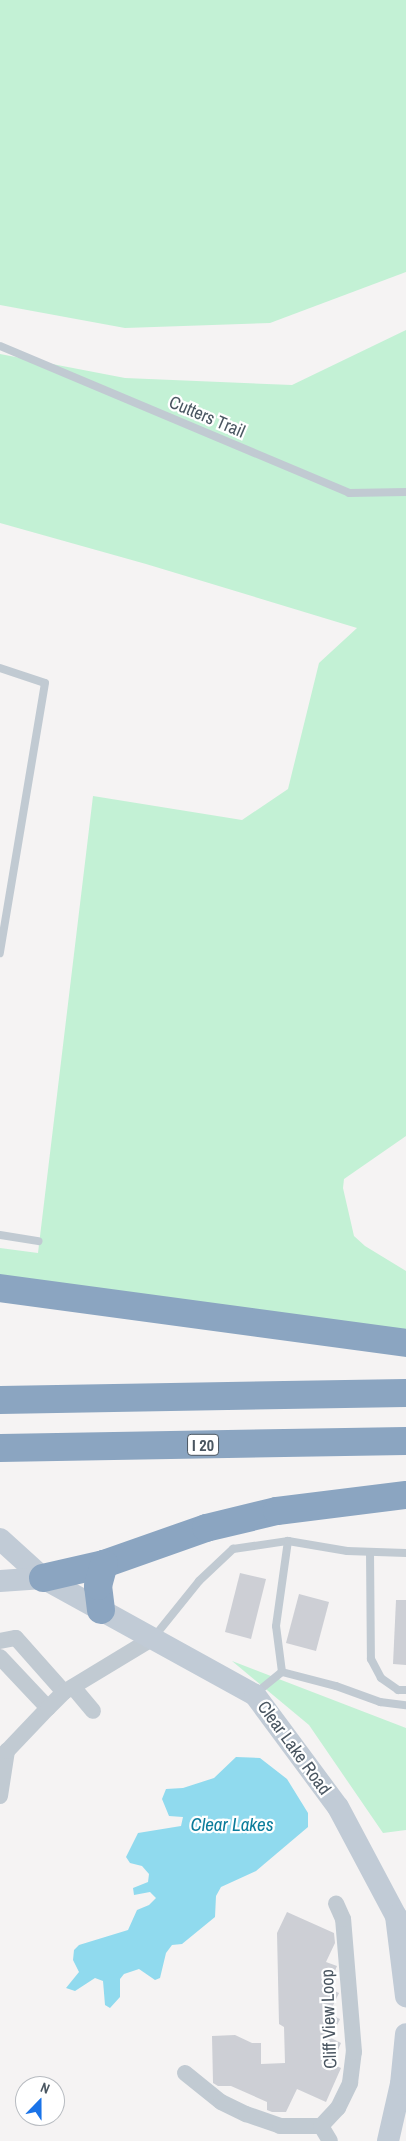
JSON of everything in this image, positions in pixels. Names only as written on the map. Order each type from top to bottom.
[{"type":"highway","points":[[0,1288],[406,1343]]},
{"type":"highway","points":[[0,1400],[406,1393]]},
{"type":"highway","name":"I 20","points":[[0,1448],[406,1441]]},
{"type":"highway","points":[[43,1578],[104,1564],[206,1528],[277,1511],[406,1494]]},
{"type":"highway","points":[[101,1610],[98,1586],[104,1564]]},
{"type":"street","name":"Clear Lake Road","points":[[0,1539],[43,1578],[254,1695],[338,1807],[401,1915],[406,1996]]},
{"type":"street","points":[[0,1581],[43,1578]]},
{"type":"street","points":[[0,1641],[16,1638],[93,1711]]},
{"type":"street","points":[[0,1796],[7,1751],[48,1708],[68,1689],[153,1638]]},
{"type":"street","points":[[0,1657],[48,1708]]},
{"type":"street","name":"Cliff View Loop","points":[[321,2126],[338,2108],[350,2083],[354,2052],[343,1919],[336,1903]]},
{"type":"street","points":[[388,2141],[401,2084],[406,2034]]},
{"type":"street","points":[[185,2073],[221,2102],[246,2114],[280,2126],[321,2126],[330,2141]]},
{"type":"street","points":[[300,2127],[311,2141]]},
{"type":"lane","name":"Cutters Trail","points":[[0,346],[349,493],[406,492]]},
{"type":"lane","points":[[0,668],[45,683],[0,953]]},
{"type":"lane","points":[[0,1236],[39,1241]]},
{"type":"lane","points":[[282,1672],[276,1626],[288,1541]]},
{"type":"lane","points":[[153,1638],[198,1581],[233,1549],[288,1541],[370,1552],[406,1553]]},
{"type":"lane","points":[[370,1552],[371,1659],[381,1678],[398,1690],[406,1690]]},
{"type":"lane","points":[[254,1695],[282,1672]]},
{"type":"lane","points":[[282,1672],[336,1686],[380,1702],[406,1705]]},
{"type":"green space","points":[[0,0],[406,0],[406,272],[270,323],[125,328],[0,305]]},
{"type":"green space","points":[[406,330],[406,1136],[344,1179],[343,1188],[354,1236],[365,1246],[406,1271],[406,1331],[0,1275],[0,1248],[38,1253],[93,796],[242,820],[288,789],[319,663],[357,628],[146,564],[0,523],[0,354],[125,378],[292,385]]},
{"type":"green space","points":[[232,1661],[406,1728],[406,1830],[383,1833],[309,1725]]},
{"type":"water","name":"Clear Lakes","points":[[236,1757],[260,1758],[287,1779],[308,1813],[308,1827],[256,1871],[221,1887],[216,1896],[215,1917],[182,1944],[172,1945],[166,1953],[160,1978],[155,1980],[139,1969],[124,1974],[120,1979],[120,1997],[110,2008],[105,2005],[103,1981],[95,1978],[75,1991],[66,1988],[79,1972],[73,1960],[74,1950],[79,1945],[128,1930],[137,1910],[149,1905],[156,1898],[150,1892],[134,1895],[133,1888],[148,1882],[149,1874],[142,1866],[130,1863],[126,1857],[138,1833],[181,1826],[183,1817],[169,1816],[162,1799],[166,1789],[183,1788],[214,1778]]},
{"type":"building","points":[[240,1573],[266,1579],[251,1639],[225,1632]]},
{"type":"building","points":[[299,1594],[329,1602],[316,1651],[286,1643]]},
{"type":"building","points":[[396,1600],[406,1600],[406,1665],[393,1664]]},
{"type":"building","points":[[287,1912],[334,1933],[335,1943],[326,1962],[337,1966],[328,1988],[339,1993],[329,2014],[340,2019],[331,2038],[341,2043],[332,2064],[341,2068],[326,2102],[297,2089],[286,2112],[272,2112],[267,2110],[267,2102],[231,2086],[218,2086],[213,2083],[212,2036],[235,2035],[252,2043],[261,2043],[261,2064],[285,2063],[284,2027],[279,2024],[277,1933]]}]
